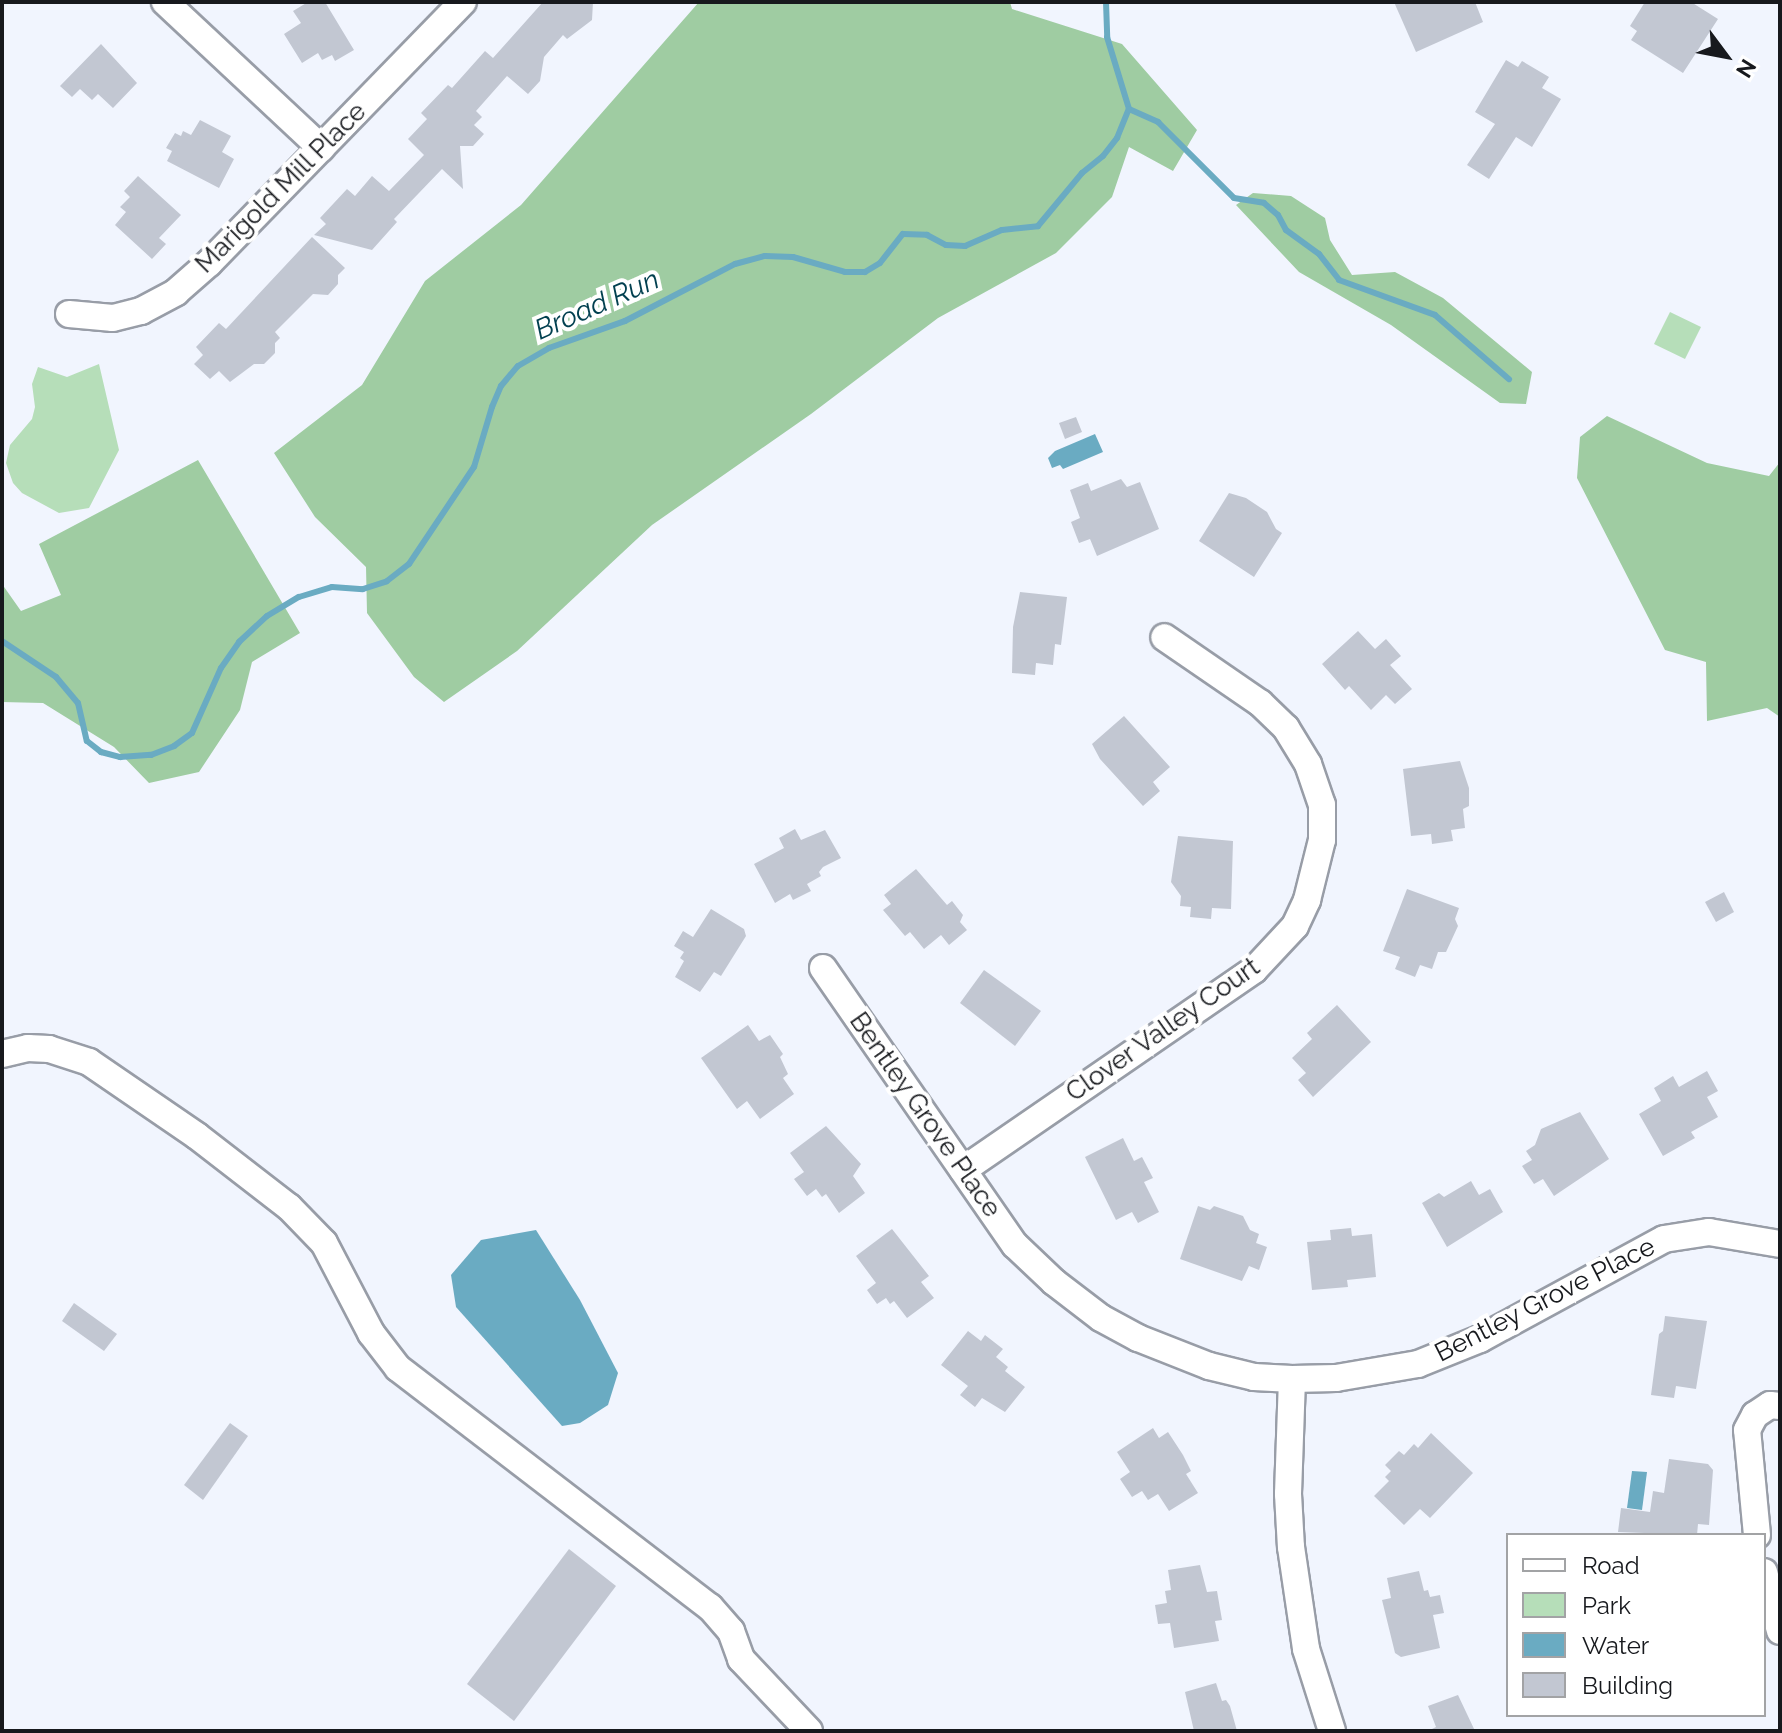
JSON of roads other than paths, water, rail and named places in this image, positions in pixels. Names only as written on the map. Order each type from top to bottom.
[{"type":"street","points":[[165,2],[321,148]]},
{"type":"street","name":"Marigold Mill Place","points":[[69,314],[113,318],[141,311],[176,292],[209,263],[463,2]]},
{"type":"street","name":"Clover Valley Court","points":[[963,1170],[1254,970],[1295,926],[1307,900],[1322,840],[1322,805],[1308,764],[1286,728],[1260,703],[1164,637]]},
{"type":"street","name":"Bentley Grove Place","points":[[823,968],[1015,1245],[1054,1282],[1101,1318],[1138,1338],[1209,1366],[1254,1377],[1292,1379],[1336,1378],[1418,1364],[1448,1353],[1664,1239],[1709,1232],[1780,1244]]},
{"type":"street","points":[[2,1054],[28,1048],[49,1049],[89,1062],[197,1136],[289,1207],[324,1243],[371,1333],[398,1368],[710,1607],[731,1631],[741,1659],[809,1731]]},
{"type":"street","points":[[1292,1379],[1288,1494],[1291,1547],[1306,1649],[1332,1731]]},
{"type":"street","points":[[1757,1533],[1747,1430],[1755,1415],[1770,1405],[1780,1406]]},
{"type":"street","points":[[1766,1579],[1780,1631]]},
{"type":"water","points":[[1095,434],[1103,452],[1063,469],[1060,465],[1052,468],[1048,458],[1055,451]]},
{"type":"water","points":[[536,1230],[580,1300],[618,1373],[608,1405],[580,1423],[562,1426],[456,1307],[451,1275],[481,1240]]},
{"type":"water","points":[[1632,1471],[1647,1472],[1642,1510],[1627,1508]]},
{"type":"waterway","name":"Broad Run","points":[[1106,2],[1107,37],[1129,109]]},
{"type":"waterway","points":[[1129,109],[1158,122],[1234,198],[1264,203],[1278,215],[1286,230],[1319,254],[1339,280],[1435,315],[1509,379]]},
{"type":"waterway","name":"Broad Run","points":[[2,641],[56,677],[78,703],[87,741],[101,752],[120,757],[151,755],[174,746],[192,733],[221,668],[239,642],[267,616],[299,597],[332,587],[363,589],[387,581],[409,564],[474,467],[501,386],[518,366],[549,348],[625,321],[735,264],[765,256],[793,257],[845,272],[865,272],[880,263],[903,234],[927,235],[946,245],[965,246],[1002,230],[1038,226],[1082,173],[1103,156],[1117,138],[1129,109]]}]
